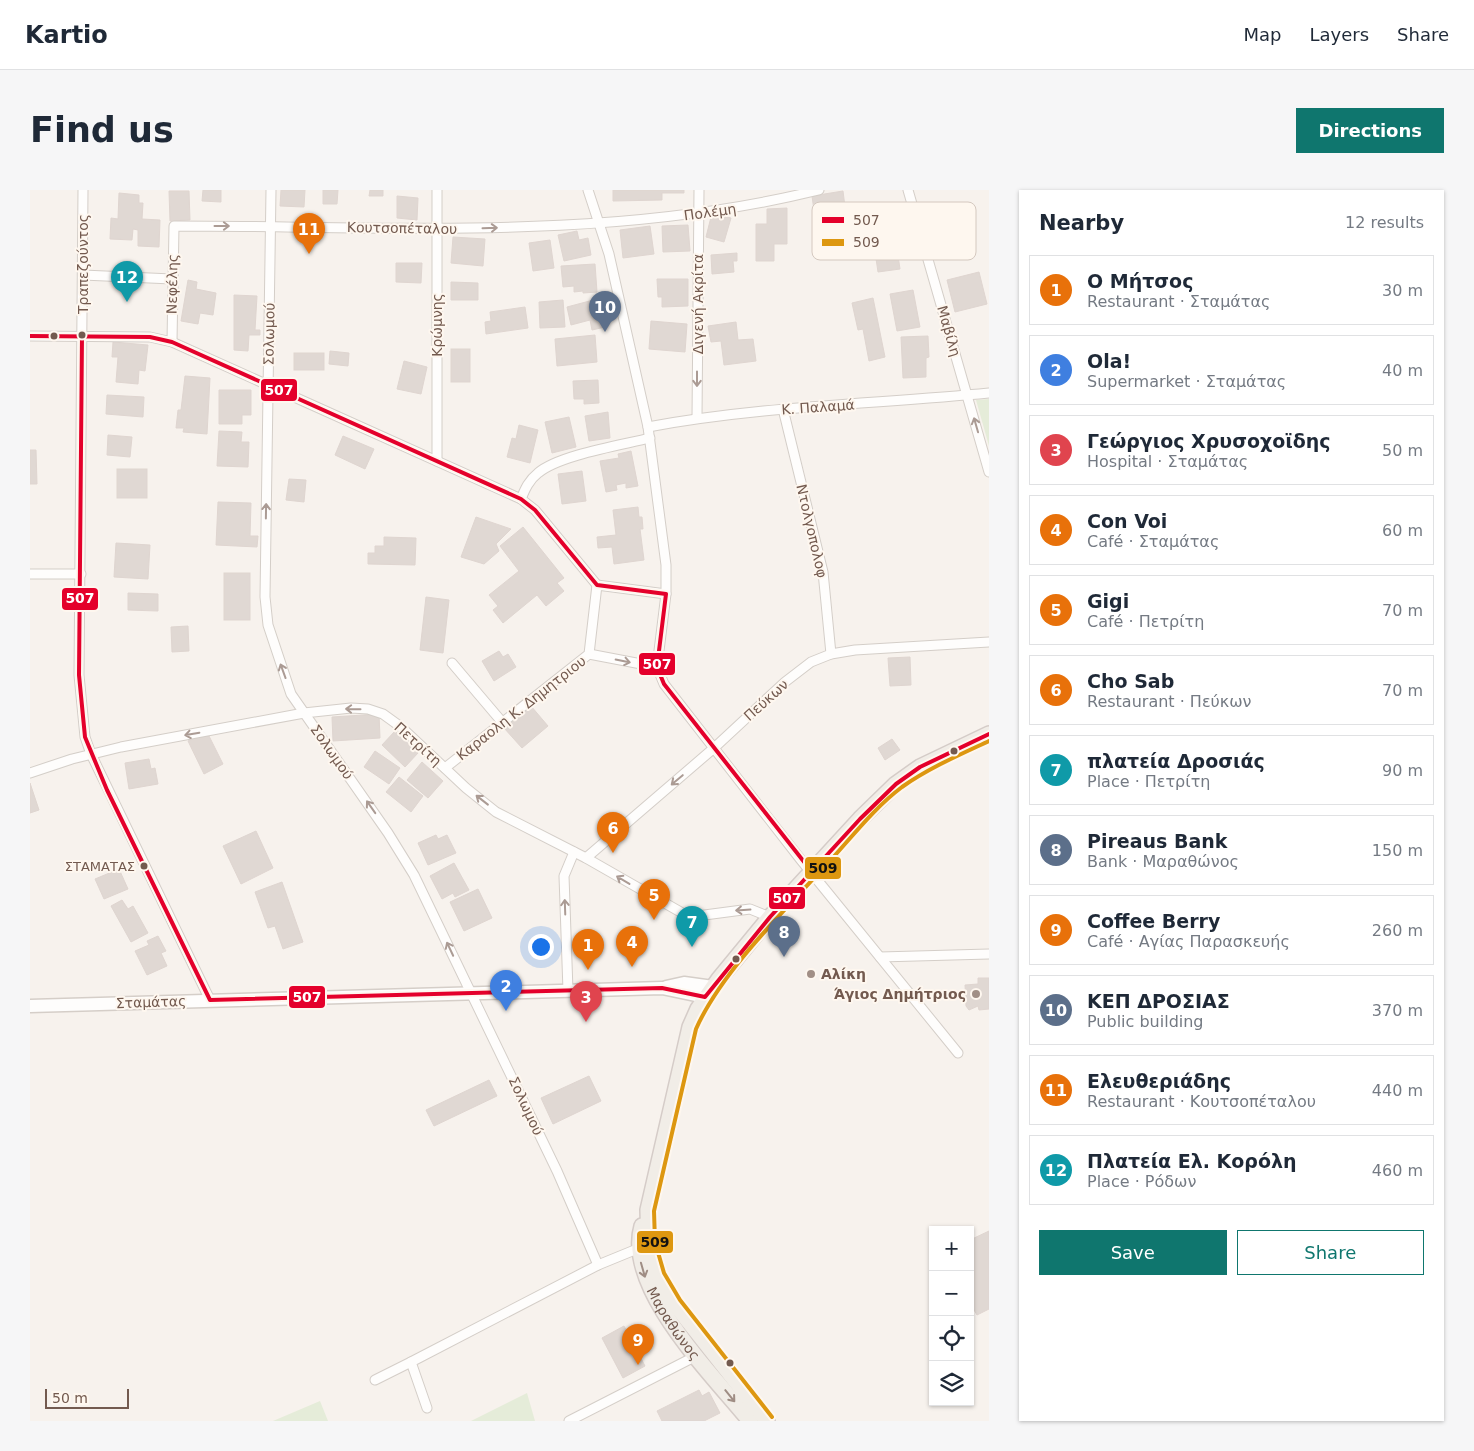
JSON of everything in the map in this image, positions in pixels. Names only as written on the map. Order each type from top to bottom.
[{"type":"main road","name":"Μαραθώνος","points":[[750,1421],[666,1316],[650,1290],[645,1277],[644,1246],[648,1210],[694,1017],[709,992],[770,917],[860,818],[896,784],[920,767],[989,734]]},
{"type":"main road","name":"Μαραθώνος","points":[[644,1246],[653,1260],[666,1290],[767,1421]]},
{"type":"street","name":"Τραπεζούντος","points":[[83,190],[79,675],[85,737],[91,754],[210,1000]]},
{"type":"street","name":"Σολωμού","points":[[271,190],[265,597],[268,625],[291,694],[388,833],[414,875],[552,1162],[598,1265]]},
{"type":"street","name":"Κρώμνης","points":[[437,190],[437,461]]},
{"type":"street","points":[[588,190],[600,224],[650,438],[666,565],[666,594],[657,668],[664,684],[714,748],[958,1053]]},
{"type":"street","name":"Διγενή Ακρίτα","points":[[697,418],[699,190]]},
{"type":"street","name":"Πολέμη","points":[[600,224],[698,214],[766,203],[819,190]]},
{"type":"street","name":"Κουτσοπέταλου","points":[[174,226],[437,230],[600,224]]},
{"type":"street","name":"Νεφέλης","points":[[172,342],[174,226]]},
{"type":"street","name":"Μαβίλη","points":[[928,260],[989,472]]},
{"type":"street","points":[[83,275],[172,279]]},
{"type":"street","points":[[30,336],[150,337],[172,342],[521,499],[534,510],[597,586],[666,594]]},
{"type":"street","name":"Κ. Παλαμά","points":[[648,427],[697,418],[783,409],[989,393]]},
{"type":"street","name":"Ντολγοπολοφ","points":[[783,409],[823,572],[831,654]]},
{"type":"street","points":[[521,499],[527,486],[539,472],[609,446],[650,438]]},
{"type":"street","points":[[30,574],[81,574]]},
{"type":"street","name":"Καραολη Κ. Δημητριου","points":[[445,768],[589,654],[597,586]]},
{"type":"street","name":"Πεύκων","points":[[586,858],[714,748],[785,682],[811,662],[831,654],[855,650],[989,642]]},
{"type":"street","points":[[589,654],[657,668]]},
{"type":"street","points":[[452,663],[502,722]]},
{"type":"street","name":"Πετρίτη","points":[[30,773],[91,754],[304,713],[350,708],[383,714],[466,788],[496,812],[586,858],[684,914],[697,916],[750,909],[770,917]]},
{"type":"street","points":[[568,990],[564,876],[574,852]]},
{"type":"street","points":[[880,957],[989,954]]},
{"type":"street","name":"Σταμάτας","points":[[30,1006],[662,988],[709,992]]},
{"type":"street","points":[[375,1380],[598,1265],[644,1246]]},
{"type":"street","points":[[569,1421],[696,1355],[702,1354],[709,1346]]},
{"type":"street","points":[[696,1355],[712,1357],[723,1363]]},
{"type":"street","points":[[411,1362],[427,1408]]},
{"type":"green space","points":[[989,399],[989,446],[976,400]]},
{"type":"green space","points":[[527,1393],[535,1421],[471,1421]]},
{"type":"green space","points":[[320,1401],[328,1421],[273,1421]]},
{"type":"building","points":[[203,190],[221,190],[221,202],[202,201]]},
{"type":"building","points":[[281,190],[305,190],[304,207],[280,206]]},
{"type":"building","points":[[323,190],[338,190],[337,204],[323,204]]},
{"type":"building","points":[[370,190],[383,190],[383,196],[369,196]]},
{"type":"building","points":[[613,190],[684,190],[684,193],[662,193],[662,200],[613,201]]},
{"type":"building","points":[[169,191],[189,191],[190,220],[170,221]]},
{"type":"building","points":[[843,191],[844,202],[813,202],[812,196]]},
{"type":"building","points":[[119,193],[139,195],[139,203],[143,203],[142,219],[160,220],[159,247],[138,246],[138,230],[133,229],[132,240],[110,239],[111,218],[118,219]]},
{"type":"building","points":[[397,196],[418,198],[417,220],[397,218]]},
{"type":"building","points":[[787,208],[787,244],[774,244],[774,261],[756,261],[756,224],[767,224],[767,209]]},
{"type":"building","points":[[712,213],[731,218],[724,242],[706,237]]},
{"type":"building","points":[[688,225],[690,251],[663,252],[662,226]]},
{"type":"building","points":[[650,226],[654,254],[623,258],[620,230]]},
{"type":"building","points":[[577,231],[579,240],[588,238],[591,255],[564,261],[558,235]]},
{"type":"building","points":[[453,237],[485,239],[483,266],[451,263]]},
{"type":"building","points":[[550,240],[554,268],[533,271],[529,243]]},
{"type":"building","points":[[737,253],[737,261],[733,261],[734,272],[712,274],[711,255]]},
{"type":"building","points":[[876,260],[899,260],[900,269],[878,272]]},
{"type":"building","points":[[396,263],[422,263],[421,283],[396,282]]},
{"type":"building","points":[[595,264],[597,292],[574,292],[574,286],[563,287],[561,266]]},
{"type":"building","points":[[979,272],[987,304],[955,312],[947,280]]},
{"type":"building","points":[[657,279],[688,279],[688,306],[662,307],[662,297],[658,297]]},
{"type":"building","points":[[188,280],[197,282],[196,289],[216,293],[213,315],[200,313],[198,324],[181,321]]},
{"type":"building","points":[[451,282],[478,283],[478,300],[451,300]]},
{"type":"building","points":[[913,290],[920,327],[897,331],[890,294]]},
{"type":"building","points":[[234,295],[257,296],[255,330],[260,330],[260,335],[249,335],[248,351],[234,350]]},
{"type":"building","points":[[873,298],[885,357],[869,361],[863,329],[858,330],[852,303]]},
{"type":"building","points":[[597,299],[605,327],[592,330],[590,320],[571,325],[567,307]]},
{"type":"building","points":[[563,300],[565,327],[540,328],[539,302]]},
{"type":"building","points":[[525,307],[528,328],[486,334],[485,322],[491,321],[490,312]]},
{"type":"building","points":[[651,321],[687,324],[685,352],[649,349]]},
{"type":"building","points":[[736,322],[738,340],[753,339],[756,361],[724,365],[721,341],[711,342],[708,326]]},
{"type":"building","points":[[595,335],[597,362],[557,366],[555,339]]},
{"type":"building","points":[[928,336],[929,357],[926,358],[926,377],[903,378],[901,337]]},
{"type":"building","points":[[113,342],[148,345],[145,371],[139,370],[138,384],[116,382],[118,357],[112,357]]},
{"type":"building","points":[[451,349],[470,349],[470,382],[451,382]]},
{"type":"building","points":[[330,351],[349,353],[348,366],[329,364]]},
{"type":"building","points":[[294,353],[324,353],[324,370],[294,370]]},
{"type":"building","points":[[404,361],[427,367],[421,394],[397,389]]},
{"type":"building","points":[[185,376],[210,378],[207,434],[183,432],[184,428],[176,428],[178,410],[181,410]]},
{"type":"building","points":[[598,380],[599,403],[584,404],[584,399],[574,399],[573,381]]},
{"type":"building","points":[[219,390],[251,390],[251,415],[242,415],[242,424],[219,424]]},
{"type":"building","points":[[107,395],[144,397],[143,417],[106,414]]},
{"type":"building","points":[[608,412],[610,438],[589,441],[585,416]]},
{"type":"building","points":[[569,417],[576,447],[552,453],[545,422]]},
{"type":"building","points":[[519,425],[538,430],[530,463],[507,457],[512,438],[516,439]]},
{"type":"building","points":[[219,431],[242,432],[241,442],[249,442],[248,467],[217,466]]},
{"type":"building","points":[[108,435],[132,437],[130,457],[107,455]]},
{"type":"building","points":[[343,436],[374,449],[365,469],[335,455]]},
{"type":"building","points":[[30,450],[36,450],[37,484],[30,484]]},
{"type":"building","points":[[631,451],[638,486],[626,488],[626,483],[616,485],[617,490],[606,492],[600,461],[619,458],[618,454]]},
{"type":"building","points":[[117,469],[147,469],[147,498],[117,498]]},
{"type":"building","points":[[582,471],[586,501],[562,504],[558,474]]},
{"type":"building","points":[[289,479],[306,480],[304,502],[286,500]]},
{"type":"building","points":[[218,502],[251,503],[250,536],[258,536],[257,547],[216,545]]},
{"type":"building","points":[[638,507],[639,517],[642,517],[643,529],[640,529],[644,560],[614,564],[612,547],[598,548],[597,537],[616,535],[613,510]]},
{"type":"building","points":[[476,517],[511,529],[496,544],[499,551],[484,564],[461,557]]},
{"type":"building","points":[[523,527],[564,578],[557,583],[564,591],[546,606],[537,595],[503,623],[493,610],[498,606],[489,595],[519,571],[500,546]]},
{"type":"building","points":[[384,537],[416,538],[415,565],[368,564],[368,553],[375,553],[375,546],[384,546]]},
{"type":"building","points":[[116,543],[150,545],[148,579],[114,577]]},
{"type":"building","points":[[224,573],[250,573],[250,620],[224,620]]},
{"type":"building","points":[[128,593],[158,594],[158,611],[128,610]]},
{"type":"building","points":[[426,597],[449,600],[443,653],[420,650]]},
{"type":"building","points":[[188,626],[189,651],[172,652],[171,627]]},
{"type":"building","points":[[499,651],[503,657],[508,654],[516,667],[494,681],[482,661]]},
{"type":"building","points":[[910,657],[911,685],[890,686],[888,658]]},
{"type":"building","points":[[531,706],[548,726],[522,748],[504,728]]},
{"type":"building","points":[[379,714],[380,738],[333,741],[332,717]]},
{"type":"building","points":[[395,731],[418,753],[405,767],[382,745]]},
{"type":"building","points":[[207,732],[223,764],[204,774],[188,741]]},
{"type":"building","points":[[892,739],[900,750],[885,760],[878,748]]},
{"type":"building","points":[[375,751],[400,768],[389,784],[364,767]]},
{"type":"building","points":[[149,759],[151,769],[155,768],[158,784],[129,789],[125,763]]},
{"type":"building","points":[[422,762],[443,781],[428,798],[407,780]]},
{"type":"building","points":[[399,777],[423,796],[411,812],[386,792]]},
{"type":"building","points":[[30,783],[39,810],[30,813]]},
{"type":"building","points":[[256,831],[273,868],[241,884],[223,846]]},
{"type":"building","points":[[436,835],[438,839],[447,835],[456,853],[428,865],[418,843]]},
{"type":"building","points":[[454,863],[469,890],[455,897],[453,893],[442,899],[430,876]]},
{"type":"building","points":[[119,869],[128,889],[104,899],[95,879]]},
{"type":"building","points":[[282,882],[303,942],[283,949],[275,926],[268,928],[255,892]]},
{"type":"building","points":[[478,889],[492,918],[464,931],[450,902]]},
{"type":"building","points":[[122,900],[128,909],[133,906],[148,933],[131,942],[111,906]]},
{"type":"building","points":[[158,936],[166,951],[161,953],[167,966],[147,975],[135,951],[149,945],[147,941]]},
{"type":"building","name":"Άγιος Δημήτριος","points":[[978,978],[989,978],[989,1009],[979,1010],[978,1006],[969,1010],[966,1006],[965,985],[978,984]]},
{"type":"building","points":[[589,1076],[601,1101],[553,1124],[541,1098]]},
{"type":"building","points":[[489,1080],[497,1096],[434,1126],[426,1110]]},
{"type":"building","points":[[989,1231],[989,1309],[977,1315],[974,1310],[974,1238]]},
{"type":"building","points":[[624,1326],[645,1366],[623,1378],[602,1338]]},
{"type":"building","points":[[699,1390],[702,1396],[709,1392],[720,1413],[704,1421],[662,1421],[657,1411]]},
{"type":"transit line","name":"507","points":[[82,335],[79,675],[85,737],[107,790],[210,1000],[662,988],[705,997],[770,917],[860,819],[896,784],[920,767],[989,734]]},
{"type":"transit line","name":"507","points":[[30,336],[150,337],[172,342],[521,499],[535,510],[597,585],[666,594],[657,667],[664,684],[812,872]]},
{"type":"transit line","name":"509","points":[[772,1417],[680,1300],[664,1273],[655,1242],[654,1211],[696,1029],[707,1007],[721,986],[755,942],[882,804],[902,787],[923,774],[989,741]]},
{"type":"place","name":"Ελευθεριάδης","points":[[309,254]]},
{"type":"place","name":"Πλατεία Ελ. Κορόλη","points":[[127,302]]},
{"type":"place","name":"ΚΕΠ ΔΡΟΣΙΑΣ","points":[[605,332]]},
{"type":"place","name":"Cho Sab","points":[[613,853]]},
{"type":"place","name":"ΣΤΑΜΑΤΑΣ","points":[[144,866]]},
{"type":"place","name":"Gigi","points":[[654,920]]},
{"type":"place","name":"πλατεία Δροσιάς","points":[[692,947]]},
{"type":"place","name":"Pireaus Bank","points":[[784,957]]},
{"type":"place","name":"Con Voi","points":[[632,967]]},
{"type":"place","name":"Ο Μήτσος","points":[[588,970]]},
{"type":"place","name":"Αλίκη","points":[[811,974]]},
{"type":"place","name":"Άγιος Δημήτριος","points":[[976,994]]},
{"type":"place","name":"Ola!","points":[[506,1011]]},
{"type":"place","name":"Γεώργιος Χρυσοχοϊδης","points":[[586,1022]]},
{"type":"place","name":"Coffee Berry","points":[[638,1365]]}]
